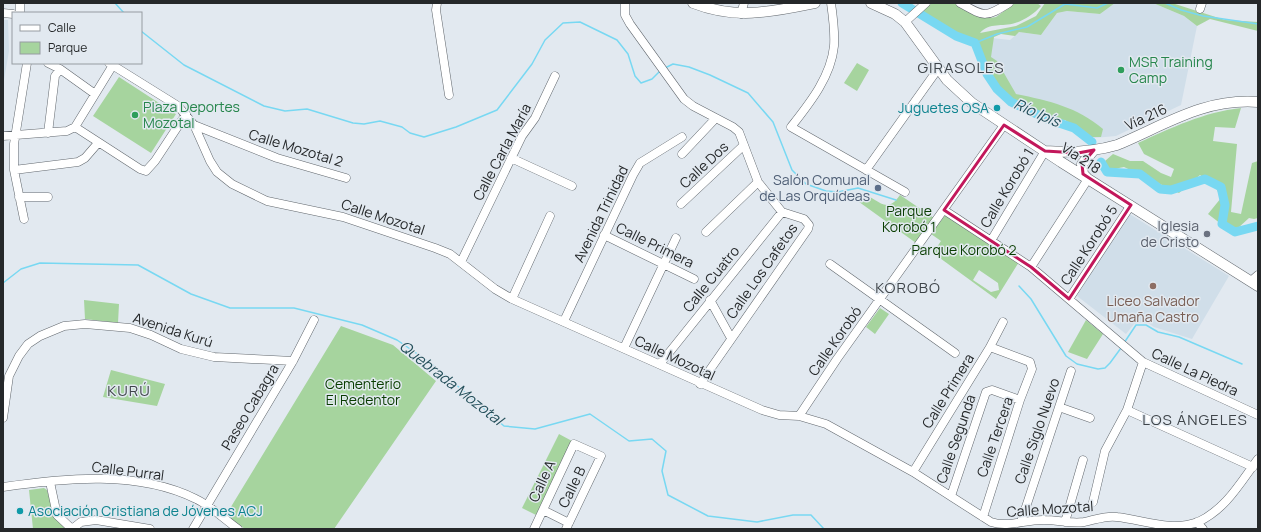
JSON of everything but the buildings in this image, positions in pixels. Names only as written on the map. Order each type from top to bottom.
[{"type":"main road","points":[[693,3],[715,11],[741,14],[781,10],[815,3]]},
{"type":"main road","name":"Vía 218","points":[[880,5],[895,14],[908,19],[938,69],[959,93],[1004,125],[1088,180],[1256,281]]},
{"type":"main road","name":"Vía 216","points":[[1045,151],[1078,153],[1117,145],[1207,106],[1244,101],[1258,102]]},
{"type":"main road","points":[[1088,180],[1083,174],[1082,164],[1094,150]]},
{"type":"street","points":[[437,3],[436,10],[449,95]]},
{"type":"street","name":"Calle Los Cafetos","points":[[625,3],[625,15],[630,24],[684,99],[692,106],[715,119],[734,127],[739,132],[758,182],[782,212],[804,219],[809,225],[808,229],[700,384]]},
{"type":"street","points":[[741,14],[744,3]]},
{"type":"street","points":[[832,3],[834,46],[830,62],[822,82],[809,104],[791,127],[905,192]]},
{"type":"street","points":[[960,3],[985,15],[990,14],[1009,3]]},
{"type":"street","points":[[908,19],[924,5]]},
{"type":"street","points":[[24,219],[14,170],[14,144],[27,64]]},
{"type":"street","points":[[50,64],[60,69],[95,94]]},
{"type":"street","points":[[3,136],[67,131],[75,127],[111,64]]},
{"type":"street","name":"Calle Mozotal","points":[[111,64],[178,106],[194,125],[210,161],[217,172],[232,184],[267,201],[286,206],[320,211],[368,225],[450,254],[491,285],[512,298],[660,364],[700,384],[762,410],[779,415],[799,416],[826,424],[913,472],[982,517],[999,525],[1039,520],[1083,522],[1117,517],[1160,526],[1197,522],[1222,506],[1231,497],[1258,459]]},
{"type":"street","points":[[48,133],[55,76],[60,69]]},
{"type":"street","points":[[866,170],[938,69]]},
{"type":"street","name":"Calle Carla María","points":[[461,262],[522,136],[535,118],[555,76]]},
{"type":"street","points":[[75,127],[98,143],[140,169],[146,171],[156,161],[186,114]]},
{"type":"street","points":[[682,154],[715,119]]},
{"type":"street","name":"Calle Mozotal 2","points":[[194,125],[277,158],[346,178]]},
{"type":"street","name":"Calle Korobó","points":[[799,416],[1004,125]]},
{"type":"street","name":"Avenida Trinidad","points":[[564,321],[604,235],[640,163],[682,136]]},
{"type":"street","points":[[14,170],[78,162],[85,158],[98,143]]},
{"type":"street","name":"Calle Dos","points":[[681,204],[744,145]]},
{"type":"street","name":"Calle Korobó 1","points":[[992,240],[1045,151]]},
{"type":"street","points":[[511,158],[572,186]]},
{"type":"street","points":[[1031,267],[1088,180]]},
{"type":"street","points":[[706,232],[758,182]]},
{"type":"street","points":[[19,197],[48,197]]},
{"type":"street","name":"Calle Korobó 5","points":[[1069,299],[1130,205]]},
{"type":"street","name":"Calle La Piedra","points":[[944,210],[992,240],[1031,267],[1143,362],[1258,416]]},
{"type":"street","name":"Calle Cuatro","points":[[660,364],[782,212]]},
{"type":"street","points":[[512,298],[550,216]]},
{"type":"street","name":"Calle Primera","points":[[604,235],[694,278]]},
{"type":"street","points":[[624,348],[676,238]]},
{"type":"street","points":[[830,264],[955,354]]},
{"type":"street","points":[[710,300],[731,338]]},
{"type":"street","name":"Paseo Cabagra","points":[[208,505],[293,361],[314,320]]},
{"type":"street","name":"Calle Primera","points":[[913,472],[990,347],[1003,322]]},
{"type":"street","name":"Avenida Kurú","points":[[3,418],[5,390],[12,367],[28,344],[48,332],[64,326],[76,324],[130,328],[151,335],[181,349],[214,356],[293,361]]},
{"type":"street","name":"Calle Tercera","points":[[982,517],[1020,400],[1032,369],[1032,365],[1027,360],[990,347]]},
{"type":"street","points":[[1093,502],[1105,452],[1127,410],[1143,362]]},
{"type":"street","name":"Calle Siglo Nuevo","points":[[1021,522],[1071,371]]},
{"type":"street","name":"Calle Segunda","points":[[951,496],[984,395],[988,390],[1020,400]]},
{"type":"street","points":[[1059,407],[1090,418]]},
{"type":"street","points":[[1127,410],[1253,467]]},
{"type":"street","name":"Calle B","points":[[568,526],[601,456],[574,444]]},
{"type":"street","name":"Calle A","points":[[534,529],[574,444]]},
{"type":"street","points":[[1065,522],[1083,460]]},
{"type":"street","name":"Calle Purral","points":[[3,487],[77,478],[105,478],[132,482],[181,492],[208,505],[238,529]]},
{"type":"street","points":[[50,482],[57,515],[72,529],[81,522],[96,520],[150,529]]},
{"type":"street","points":[[193,529],[208,505]]},
{"type":"street","points":[[543,510],[568,526]]},
{"type":"street","points":[[1133,529],[1139,522]]},
{"type":"street","points":[[1197,522],[1203,529]]},
{"type":"highlighted area","points":[[1004,125],[1045,151],[1078,153],[1094,150],[1082,164],[1083,174],[1131,205],[1069,299],[1031,267],[944,210]]},
{"type":"shaded area","points":[[1115,3],[1153,3],[1184,16],[1197,26],[1181,105],[1116,136],[1094,138],[1084,122],[1063,115],[1003,88],[988,51],[992,38],[1010,40],[1019,32],[1041,35],[1057,13],[1067,11],[1100,14]]},
{"type":"shaded area","points":[[3,20],[8,20],[9,51],[3,86]]},
{"type":"shaded area","name":"Liceo Salvador Umaña Castro","points":[[1128,213],[1229,276],[1192,339],[1154,327],[1145,321],[1134,324],[1126,334],[1077,296]]},
{"type":"green space","points":[[932,3],[954,3],[976,15],[990,18],[996,17],[1015,3],[1037,3],[1041,6],[1022,20],[1015,23],[988,27],[980,33],[1016,26],[1036,16],[1045,3],[1115,3],[1100,14],[1067,11],[1057,13],[1041,35],[1019,32],[1015,36],[1001,34],[994,37],[991,57],[997,61],[1016,94],[1052,102],[1083,115],[1103,129],[1101,137],[1089,137],[1065,120],[1047,119],[1011,102],[997,89],[987,74],[982,58],[972,44],[959,40],[930,22],[917,16]]},
{"type":"green space","points":[[1153,3],[1172,3],[1225,20],[1258,22],[1258,31],[1210,19],[1197,26],[1184,16]]},
{"type":"green space","points":[[857,63],[869,70],[857,91],[844,83]]},
{"type":"green space","name":"Plaza Deportes Mozotal","points":[[119,77],[176,114],[151,153],[93,116]]},
{"type":"green space","points":[[1241,108],[1235,128],[1215,127],[1213,141],[1237,144],[1231,212],[1241,214],[1252,163],[1258,161],[1258,218],[1249,218],[1238,228],[1225,227],[1208,214],[1221,198],[1215,186],[1200,175],[1179,193],[1124,167],[1109,170],[1105,161],[1113,154],[1130,161],[1143,161],[1161,173],[1171,177],[1174,169],[1144,154],[1138,143],[1175,126],[1201,117]]},
{"type":"green space","name":"Parque Korobó 1","points":[[860,194],[885,205],[895,201],[900,195],[934,218],[916,243],[855,199]]},
{"type":"green space","name":"Parque Korobó 2","points":[[946,214],[1019,262],[996,299],[933,253],[941,241],[931,234]],"holes":[[[979,270],[998,283],[999,290],[991,292],[973,280]]]},
{"type":"green space","points":[[84,300],[119,304],[118,323],[85,319]]},
{"type":"green space","points":[[880,308],[889,314],[875,334],[866,327]]},
{"type":"green space","points":[[1086,320],[1103,334],[1087,359],[1068,352]]},
{"type":"green space","name":"Cementerio El Redentor","points":[[341,326],[393,345],[436,381],[334,529],[245,529],[226,515]]},
{"type":"green space","points":[[111,370],[165,384],[157,406],[103,397]]},
{"type":"green space","points":[[559,434],[572,441],[536,515],[522,508]]},
{"type":"green space","points":[[44,488],[47,490],[55,517],[70,529],[33,529],[29,490]]},
{"type":"waterway","points":[[115,3],[123,12]]},
{"type":"waterway","name":"Río Ipís","points":[[902,3],[956,36],[975,43],[987,74],[997,89],[1011,102],[1047,119],[1074,128],[1092,142]]},
{"type":"waterway","points":[[975,43],[997,34],[1027,27],[1065,4],[1097,8],[1108,3]]},
{"type":"waterway","points":[[1165,3],[1181,10],[1203,16],[1258,24]]},
{"type":"waterway","points":[[142,32],[184,65],[264,106],[285,111],[307,109],[353,123],[364,124],[380,121],[402,127],[410,133],[424,137],[456,127],[497,110],[532,64],[545,40],[563,23],[580,22],[617,40],[628,54],[635,76],[641,83],[652,79],[660,71]]},
{"type":"waterway","points":[[665,68],[673,64],[689,67],[748,93],[773,122],[792,170],[806,184],[826,191],[838,192],[858,188],[896,200]]},
{"type":"waterway","name":"Río Ipís","points":[[1101,162],[1107,172],[1140,174],[1160,189],[1171,190],[1205,179],[1221,187],[1225,205],[1222,224],[1235,232],[1258,226]]},
{"type":"waterway","name":"Quebrada Mozotal","points":[[3,283],[21,269],[40,263],[138,265],[191,294],[230,308],[294,308],[362,325],[397,340],[432,364],[504,426],[535,429],[590,414],[629,441],[652,439],[666,451],[662,471],[668,495],[708,516],[757,522],[793,515],[811,515],[824,529]]},
{"type":"waterway","points":[[1019,286],[1031,299],[1066,356],[1077,364],[1098,369],[1105,368],[1121,348]]},
{"type":"waterway","points":[[1124,343],[1136,325],[1146,325],[1158,332],[1179,337],[1242,364]]},
{"type":"place","name":"MSR Training Camp","points":[[1121,70]]},
{"type":"place","name":"Juguetes OSA","points":[[997,108]]},
{"type":"place","name":"Plaza Deportes Mozotal","points":[[135,115]]},
{"type":"place","name":"Salón Comunal de Las Orquídeas","points":[[878,188]]},
{"type":"place","name":"Iglesia de Cristo","points":[[1207,234]]},
{"type":"place","name":"Liceo Salvador Umaña Castro","points":[[1153,286]]},
{"type":"place","name":"Asociación Cristiana de Jóvenes ACJ","points":[[20,511]]},
{"type":"district","name":"GIRASOLES","points":[[961,68]]},
{"type":"district","name":"KOROBÓ","points":[[908,288]]},
{"type":"district","name":"KURÚ","points":[[129,391]]},
{"type":"district","name":"LOS ÁNGELES","points":[[1195,420]]}]
